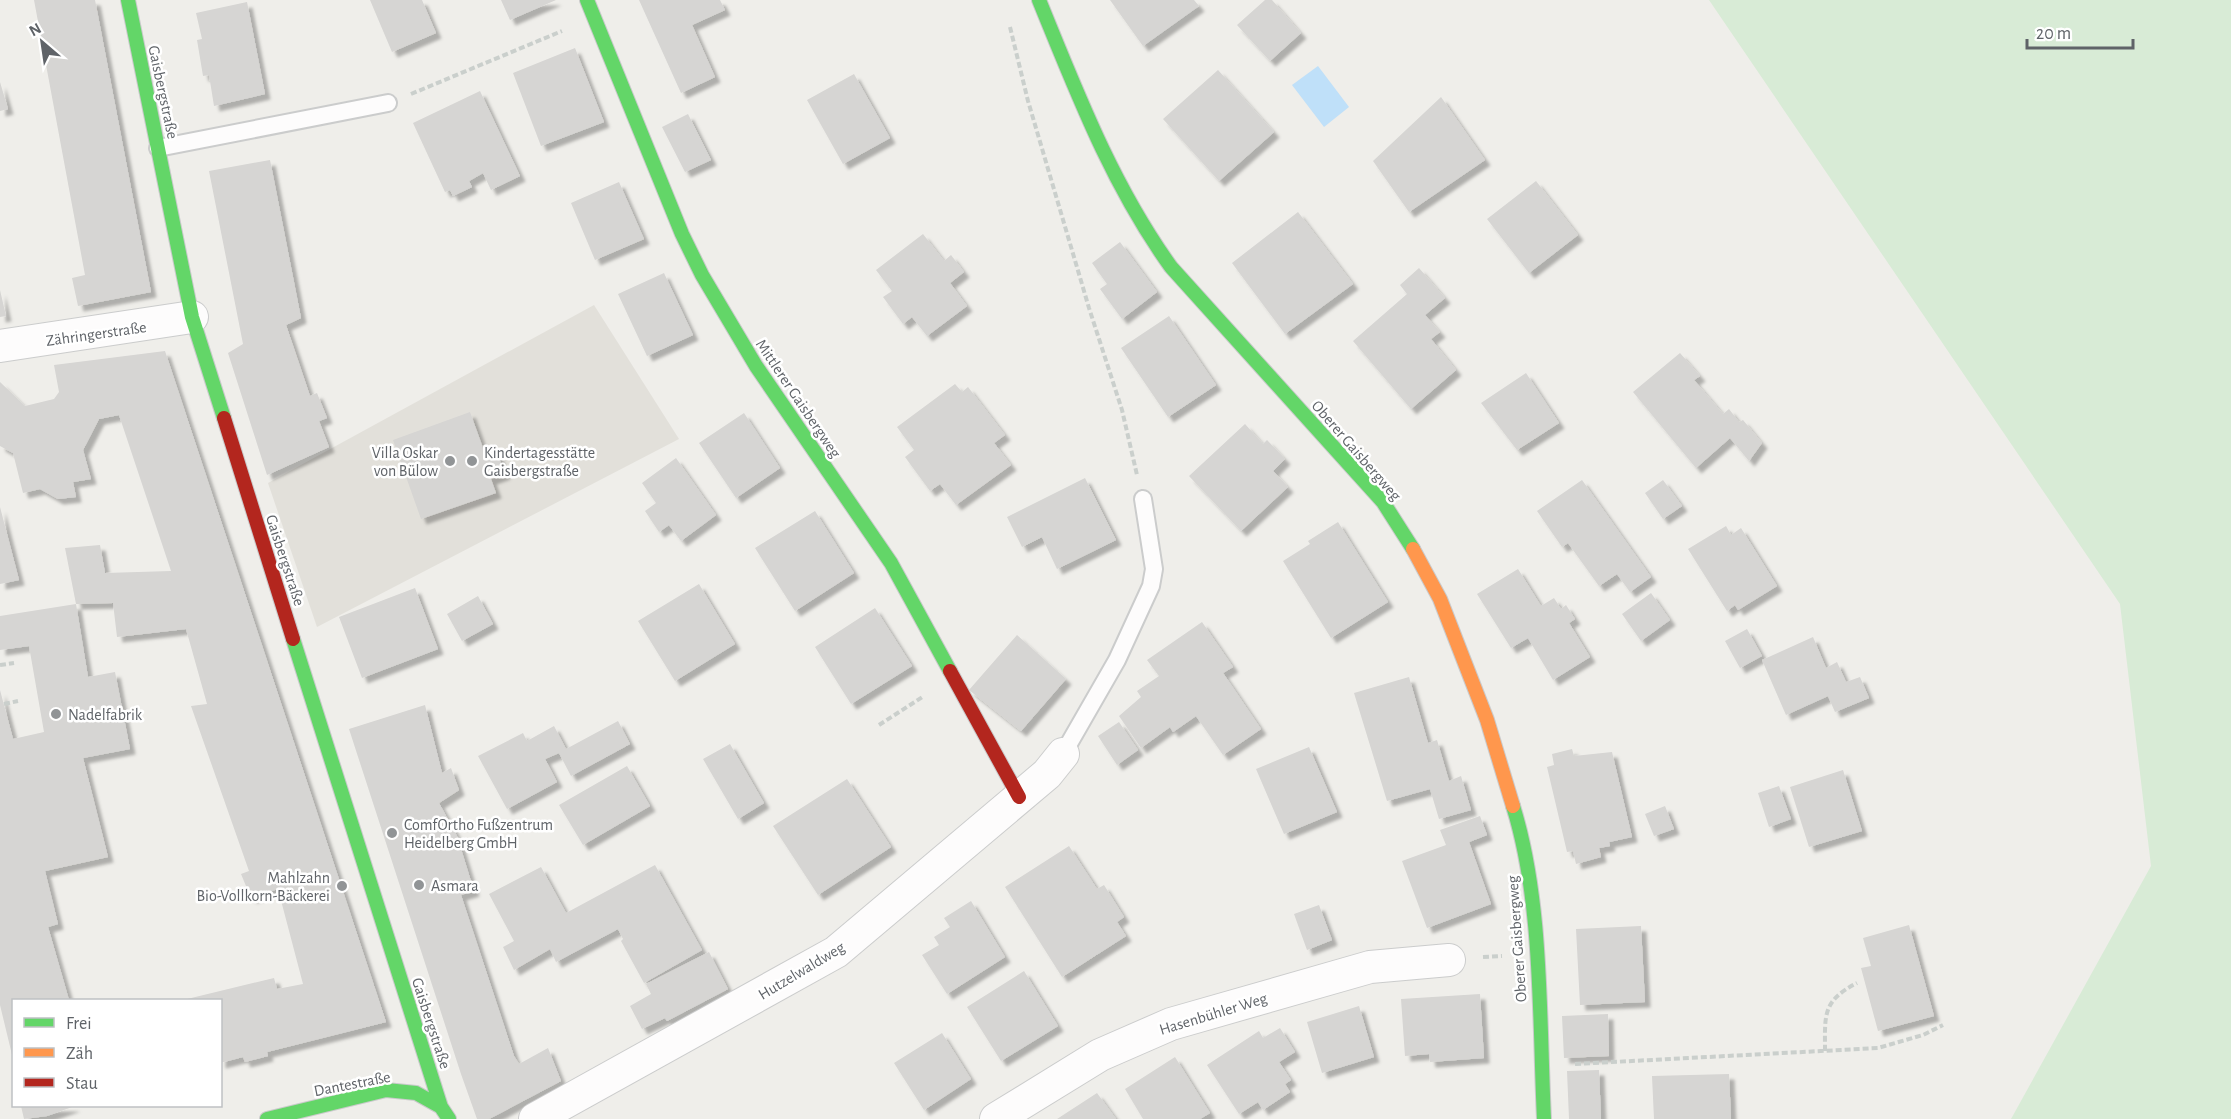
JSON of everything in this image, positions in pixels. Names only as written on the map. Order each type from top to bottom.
[{"type":"street","name":"Gaisbergstraße","points":[[128,0],[192,317],[441,1107],[449,1119]]},
{"type":"street","name":"Mittlerer Gaisbergweg","points":[[587,0],[682,234],[702,275],[756,366],[891,563],[1019,797]]},
{"type":"street","name":"Oberer Gaisbergweg","points":[[1039,0],[1113,171],[1134,214],[1153,245],[1383,502],[1423,564],[1440,599],[1487,720],[1516,814],[1527,862],[1533,903],[1544,1119]]},
{"type":"street","name":"Zähringerstraße","points":[[0,346],[192,317]]},
{"type":"street","name":"Hutzelwaldweg","points":[[535,1119],[836,952],[1047,774],[1063,754]]},
{"type":"street","name":"Hasenbühler Weg","points":[[996,1119],[1100,1055],[1171,1024],[1370,967],[1449,960]]},
{"type":"street","name":"Dantestraße","points":[[267,1119],[386,1090],[416,1094],[441,1107]]},
{"type":"lane","points":[[158,148],[388,103]]},
{"type":"lane","points":[[1063,754],[1117,660],[1151,586],[1154,569],[1143,499]]},
{"type":"path","points":[[388,103],[593,17]]},
{"type":"path","points":[[1008,17],[1028,101],[1089,308],[1122,410],[1143,499]]},
{"type":"path","points":[[0,665],[14,663]]},
{"type":"path","points":[[879,725],[954,678]]},
{"type":"path","points":[[4,704],[18,701]]},
{"type":"path","points":[[1480,957],[1512,955]]},
{"type":"path","points":[[1825,1051],[1827,1013],[1832,999],[1857,983]]},
{"type":"path","points":[[1541,1065],[1878,1048],[1923,1035],[1943,1025]]},
{"type":"shaded area","name":"Kindertagesstätte Gaisbergstraße","points":[[594,305],[679,439],[317,627],[268,483]]},
{"type":"green space","points":[[1709,0],[2231,0],[2231,1119],[2011,1119],[2151,866],[2120,604]]},
{"type":"water","points":[[1318,66],[1349,107],[1324,127],[1292,85]]},
{"type":"building","points":[[34,0],[95,0],[151,292],[78,306],[72,278],[85,275]]},
{"type":"building","points":[[370,0],[422,0],[436,33],[392,52]]},
{"type":"building","points":[[501,0],[556,0],[510,20]]},
{"type":"building","points":[[639,0],[720,0],[725,10],[692,25],[715,77],[681,93]]},
{"type":"building","points":[[1110,0],[1194,0],[1199,6],[1143,46]]},
{"type":"building","points":[[1265,0],[1272,0],[1301,33],[1270,61],[1237,25]]},
{"type":"building","points":[[247,2],[265,94],[214,106],[209,75],[203,76],[197,40],[202,39],[196,13]]},
{"type":"building","points":[[575,48],[604,122],[541,146],[513,73]]},
{"type":"building","points":[[1218,70],[1274,132],[1219,181],[1163,119]]},
{"type":"building","points":[[854,74],[890,138],[843,164],[807,100]]},
{"type":"building","points":[[0,82],[8,109],[0,111]]},
{"type":"building","points":[[480,91],[520,176],[491,190],[483,173],[469,181],[472,187],[453,196],[450,190],[445,192],[413,123]]},
{"type":"building","points":[[1441,97],[1485,160],[1409,212],[1373,161]]},
{"type":"building","points":[[688,114],[711,160],[685,172],[662,127]]},
{"type":"building","points":[[270,160],[301,318],[286,325],[310,396],[317,393],[327,418],[319,421],[329,447],[267,475],[228,353],[243,344],[209,171]]},
{"type":"building","points":[[1536,181],[1578,235],[1529,273],[1487,219]]},
{"type":"building","points":[[619,182],[644,239],[595,260],[571,203]]},
{"type":"building","points":[[1298,212],[1353,284],[1285,334],[1232,263]]},
{"type":"building","points":[[923,234],[944,261],[951,255],[964,272],[950,283],[967,306],[927,336],[912,317],[903,324],[883,297],[892,291],[876,270]]},
{"type":"building","points":[[1120,242],[1157,292],[1122,319],[1100,289],[1107,284],[1092,263]]},
{"type":"building","points":[[1419,268],[1445,298],[1425,315],[1440,332],[1431,339],[1456,370],[1411,409],[1353,341],[1407,294],[1400,285]]},
{"type":"building","points":[[664,273],[693,335],[647,356],[618,294]]},
{"type":"building","points":[[0,290],[6,316],[0,317]]},
{"type":"building","points":[[1169,316],[1216,385],[1168,417],[1121,348]]},
{"type":"building","points":[[165,351],[386,1022],[267,1052],[268,1056],[245,1062],[243,1057],[222,1062],[222,999],[187,999],[274,978],[277,989],[303,984],[278,889],[251,898],[241,874],[249,871],[191,706],[207,704],[186,629],[117,637],[113,603],[76,604],[65,548],[100,545],[105,573],[171,571],[119,415],[99,419],[83,450],[91,479],[73,482],[76,497],[58,499],[40,489],[23,493],[13,453],[0,446],[0,382],[25,406],[54,399],[59,392],[54,365]]},
{"type":"building","points":[[1680,353],[1700,376],[1694,380],[1723,414],[1729,409],[1739,422],[1743,420],[1762,443],[1749,461],[1730,438],[1696,468],[1633,392]]},
{"type":"building","points":[[1526,373],[1559,423],[1517,450],[1481,403]]},
{"type":"building","points":[[955,384],[962,392],[968,387],[1005,435],[994,443],[1011,465],[956,505],[940,484],[930,491],[905,457],[914,450],[897,427]]},
{"type":"building","name":"Villa Oskar von Bülow","points":[[470,412],[483,448],[494,444],[505,474],[491,479],[496,493],[421,519],[393,440]]},
{"type":"building","points":[[744,413],[780,468],[736,498],[699,443]]},
{"type":"building","points":[[1245,424],[1263,444],[1267,440],[1285,459],[1273,471],[1288,487],[1241,531],[1189,476]]},
{"type":"building","points":[[676,458],[716,515],[681,541],[669,525],[659,532],[645,511],[656,503],[642,483]]},
{"type":"building","points":[[1085,478],[1116,540],[1057,569],[1042,537],[1022,547],[1007,517]]},
{"type":"building","points":[[1582,480],[1651,577],[1630,592],[1617,574],[1599,586],[1568,543],[1562,547],[1537,511]]},
{"type":"building","points":[[1663,480],[1682,506],[1663,519],[1645,493]]},
{"type":"building","points":[[0,507],[19,580],[0,584]]},
{"type":"building","points":[[815,511],[854,573],[795,611],[755,548]]},
{"type":"building","points":[[1338,522],[1388,602],[1331,638],[1283,561],[1310,544],[1308,541]]},
{"type":"building","points":[[1726,526],[1731,535],[1741,528],[1777,586],[1738,610],[1735,605],[1727,611],[1688,549]]},
{"type":"building","points":[[1518,569],[1541,606],[1554,598],[1561,609],[1566,605],[1575,619],[1569,623],[1590,657],[1553,680],[1528,638],[1511,648],[1477,594]]},
{"type":"building","points":[[699,584],[735,644],[675,681],[638,621]]},
{"type":"building","points":[[415,588],[438,649],[362,678],[339,617]]},
{"type":"building","points":[[1651,593],[1670,620],[1641,641],[1622,614]]},
{"type":"building","points":[[478,596],[493,624],[462,641],[447,614]]},
{"type":"building","points":[[76,604],[88,677],[115,672],[130,749],[83,758],[108,857],[45,871],[58,924],[48,927],[69,999],[12,999],[12,1055],[0,1005],[0,690],[13,739],[44,732],[29,646],[0,650],[0,616]]},
{"type":"building","points":[[875,608],[912,666],[851,704],[815,647]]},
{"type":"building","points":[[1202,622],[1233,667],[1223,673],[1261,729],[1223,755],[1196,716],[1173,732],[1170,727],[1141,748],[1119,716],[1141,697],[1137,691],[1159,676],[1147,660]]},
{"type":"building","points":[[1747,629],[1762,656],[1740,668],[1725,641]]},
{"type":"building","points":[[1017,635],[1066,679],[1021,731],[969,690]]},
{"type":"building","points":[[1813,637],[1826,668],[1837,662],[1846,682],[1860,677],[1869,698],[1835,712],[1828,696],[1786,715],[1762,660]]},
{"type":"building","points":[[1409,677],[1428,743],[1437,740],[1449,781],[1461,776],[1471,810],[1439,819],[1430,789],[1387,801],[1354,693]]},
{"type":"building","points":[[425,705],[442,773],[451,768],[459,790],[439,803],[457,836],[474,891],[461,895],[514,1056],[519,1064],[548,1048],[561,1081],[489,1119],[477,1119],[349,729]]},
{"type":"building","points":[[618,721],[630,744],[571,776],[559,753],[545,759],[557,782],[507,809],[478,756],[523,733],[527,741],[554,726],[566,749]]},
{"type":"building","points":[[1119,722],[1138,750],[1117,765],[1098,736]]},
{"type":"building","points":[[730,744],[764,803],[738,819],[703,759]]},
{"type":"building","points":[[1309,747],[1337,812],[1284,834],[1256,769]]},
{"type":"building","points":[[1572,749],[1574,756],[1612,752],[1632,837],[1609,842],[1610,846],[1599,848],[1601,857],[1576,864],[1573,851],[1567,852],[1547,767],[1554,765],[1552,754]]},
{"type":"building","points":[[627,766],[650,806],[583,845],[559,805]]},
{"type":"building","points":[[1843,770],[1862,831],[1809,847],[1790,787]]},
{"type":"building","points":[[847,779],[891,847],[818,895],[773,826]]},
{"type":"building","points":[[1779,786],[1791,819],[1769,827],[1758,793]]},
{"type":"building","points":[[1665,806],[1674,829],[1654,836],[1645,814]]},
{"type":"building","points":[[1480,816],[1487,835],[1469,842],[1491,904],[1427,928],[1402,861],[1446,845],[1440,830]]},
{"type":"building","points":[[1069,846],[1097,889],[1104,885],[1124,917],[1117,922],[1126,936],[1062,977],[1005,887]]},
{"type":"building","points":[[655,865],[702,950],[644,983],[621,941],[623,939],[618,929],[556,962],[550,949],[514,970],[503,947],[514,941],[489,894],[541,867],[566,913]]},
{"type":"building","points":[[971,901],[1005,957],[947,994],[922,955],[939,945],[934,937],[950,927],[944,918]]},
{"type":"building","points":[[1319,905],[1332,940],[1307,950],[1294,914]]},
{"type":"building","points":[[1909,925],[1934,1016],[1878,1031],[1861,968],[1871,966],[1863,938]]},
{"type":"building","points":[[1641,926],[1645,1002],[1580,1005],[1576,929]]},
{"type":"building","points":[[709,952],[728,989],[667,1021],[665,1018],[642,1029],[630,1006],[651,994],[646,984]]},
{"type":"building","points":[[1024,971],[1058,1026],[1001,1061],[967,1007]]},
{"type":"building","points":[[1480,994],[1484,1058],[1430,1062],[1429,1054],[1405,1056],[1401,999]]},
{"type":"building","points":[[1359,1006],[1374,1057],[1322,1073],[1307,1022]]},
{"type":"building","points":[[1608,1014],[1609,1056],[1564,1058],[1562,1016]]},
{"type":"building","points":[[1280,1028],[1295,1052],[1279,1062],[1291,1080],[1285,1084],[1290,1092],[1263,1110],[1258,1102],[1239,1114],[1207,1065],[1259,1031],[1263,1038]]},
{"type":"building","points":[[942,1033],[971,1079],[924,1110],[894,1063]]},
{"type":"building","points":[[1175,1057],[1210,1113],[1200,1119],[1143,1119],[1125,1089]]},
{"type":"building","points":[[1599,1070],[1601,1119],[1569,1119],[1567,1071]]},
{"type":"building","points":[[1729,1074],[1731,1119],[1654,1119],[1652,1076]]},
{"type":"building","points":[[1097,1093],[1116,1119],[1057,1119]]},
{"type":"building","points":[[21,1107],[72,1107],[47,1116],[24,1119]]},
{"type":"traffic: fast","points":[[128,0],[192,317],[224,418]]},
{"type":"traffic: fast","points":[[587,0],[682,234],[702,275],[756,366],[891,563],[950,671]]},
{"type":"traffic: fast","points":[[1039,0],[1082,104],[1113,171],[1150,236],[1171,267],[1383,502],[1413,549]]},
{"type":"traffic: fast","points":[[293,639],[441,1107],[449,1119]]},
{"type":"traffic: fast","points":[[1513,806],[1523,843],[1535,921],[1544,1119]]},
{"type":"traffic: fast","points":[[267,1119],[386,1090],[416,1093],[441,1107]]},
{"type":"traffic: slow","points":[[1413,549],[1440,599],[1487,720],[1513,806]]},
{"type":"traffic: jam","points":[[224,418],[293,639]]},
{"type":"traffic: jam","points":[[950,671],[1019,797]]},
{"type":"place","name":"Villa Oskar von Bülow","points":[[450,461]]},
{"type":"place","name":"Kindertagesstätte Gaisbergstraße","points":[[472,461]]},
{"type":"place","name":"Nadelfabrik","points":[[56,714]]},
{"type":"place","name":"ComfOrtho Fußzentrum Heidelberg GmbH","points":[[392,833]]},
{"type":"place","name":"Asmara","points":[[419,885]]},
{"type":"place","name":"Mahlzahn Bio-Vollkorn-Bäckerei","points":[[342,886]]}]
